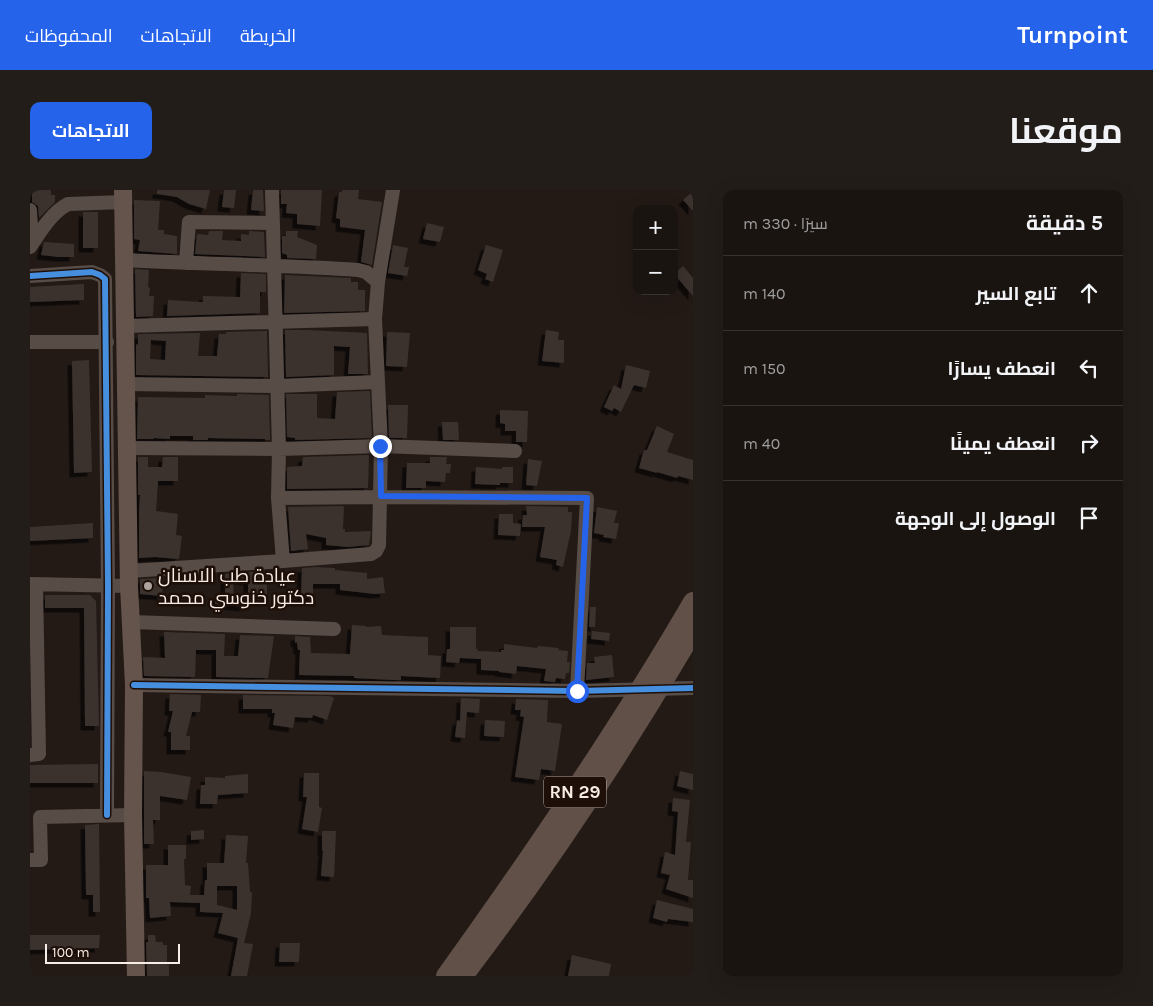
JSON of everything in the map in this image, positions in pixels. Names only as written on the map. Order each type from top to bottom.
[{"type":"highway","name":"RN 29","points":[[463,976],[559,843],[649,689],[693,602]]},
{"type":"highway","name":"RN 29","points":[[446,976],[649,689],[693,631]]},
{"type":"main road","points":[[123,196],[129,578],[134,685],[133,815],[136,976]]},
{"type":"street","points":[[272,190],[274,323],[279,449],[278,498],[283,562]]},
{"type":"street","points":[[30,754],[39,754],[34,679],[33,584],[108,586],[129,578],[371,554],[376,551],[379,545],[381,496],[375,319],[378,282],[393,190]]},
{"type":"street","points":[[31,245],[46,224],[61,208],[68,204],[123,196]]},
{"type":"street","points":[[30,210],[31,245]]},
{"type":"street","points":[[186,263],[189,222],[272,223]]},
{"type":"street","points":[[125,260],[358,270],[366,272],[378,282]]},
{"type":"street","points":[[30,276],[92,272],[100,275],[105,280],[108,586],[107,815]]},
{"type":"street","points":[[125,326],[375,319]]},
{"type":"street","points":[[30,342],[106,342]]},
{"type":"street","points":[[125,384],[277,386],[377,382]]},
{"type":"street","points":[[128,448],[279,449],[380,446],[514,451]]},
{"type":"street","points":[[278,498],[381,496],[587,498],[577,691]]},
{"type":"street","points":[[131,622],[334,629]]},
{"type":"street","points":[[134,685],[577,691],[693,688]]},
{"type":"street","points":[[30,860],[41,860],[35,816],[133,815]]},
{"type":"building","points":[[32,190],[51,190],[51,195],[55,195],[55,202],[39,218],[38,206],[32,202]]},
{"type":"building","points":[[157,190],[210,190],[206,209],[189,204],[177,197],[157,194]]},
{"type":"building","points":[[224,190],[236,190],[234,208],[222,207]]},
{"type":"building","points":[[253,190],[263,190],[264,211],[251,210]]},
{"type":"building","points":[[281,190],[322,190],[320,226],[297,224],[297,214],[286,213],[287,204],[281,204]]},
{"type":"building","points":[[342,190],[359,190],[358,199],[382,202],[372,265],[361,262],[365,230],[340,227],[340,219],[336,218],[339,192],[342,192]]},
{"type":"building","points":[[693,191],[693,211],[683,200]]},
{"type":"building","points":[[134,200],[160,201],[158,230],[164,230],[164,234],[177,236],[177,254],[138,251],[140,240],[134,239]]},
{"type":"building","points":[[83,212],[98,212],[98,248],[83,248]]},
{"type":"building","points":[[427,223],[444,227],[440,242],[423,239]]},
{"type":"building","points":[[209,231],[223,231],[222,240],[241,241],[241,234],[249,235],[249,231],[264,232],[265,257],[195,254],[197,234],[208,235]]},
{"type":"building","points":[[286,231],[298,231],[297,237],[317,245],[316,259],[287,258],[287,255],[282,253],[282,236],[286,236]]},
{"type":"building","points":[[44,242],[74,244],[74,257],[41,255]]},
{"type":"building","points":[[393,245],[408,248],[404,267],[409,267],[407,276],[388,273]]},
{"type":"building","points":[[486,245],[503,250],[493,282],[485,279],[487,274],[478,270]]},
{"type":"building","points":[[683,266],[693,278],[693,296],[678,279],[678,270]]},
{"type":"building","points":[[135,269],[149,270],[149,296],[154,296],[153,316],[136,317]]},
{"type":"building","points":[[241,273],[266,274],[266,292],[260,292],[260,313],[167,316],[168,300],[203,302],[203,296],[240,297]]},
{"type":"building","points":[[285,275],[351,278],[351,282],[358,282],[358,290],[365,290],[365,311],[284,313]]},
{"type":"building","points":[[84,284],[84,300],[30,302],[30,287]]},
{"type":"building","points":[[285,330],[367,333],[368,374],[348,374],[350,347],[334,346],[334,375],[286,377]]},
{"type":"building","points":[[546,330],[559,332],[558,340],[564,340],[564,363],[542,361]]},
{"type":"building","points":[[267,331],[268,377],[136,375],[136,344],[138,345],[138,334],[200,333],[198,356],[217,356],[219,334],[226,334],[226,332]],"holes":[[[151,340],[166,341],[165,360],[150,359]]]},
{"type":"building","points":[[387,332],[410,333],[407,367],[386,366]]},
{"type":"building","points":[[89,360],[92,472],[74,473],[72,361]]},
{"type":"building","points":[[626,365],[650,371],[646,388],[634,385],[621,412],[614,408],[612,411],[604,407],[614,385],[621,389]]},
{"type":"building","points":[[370,391],[372,438],[295,440],[295,438],[287,437],[286,394],[317,394],[317,418],[335,419],[337,392]]},
{"type":"building","points":[[237,394],[269,395],[270,440],[208,438],[208,440],[193,440],[193,436],[170,436],[170,439],[137,439],[138,397],[205,398],[205,395],[237,396]]},
{"type":"building","points":[[388,405],[408,405],[407,438],[389,438]]},
{"type":"building","points":[[500,410],[528,411],[527,442],[516,442],[516,431],[505,431],[505,424],[500,423]]},
{"type":"building","points":[[442,422],[458,422],[459,440],[443,440]]},
{"type":"building","points":[[657,426],[674,434],[667,452],[693,460],[693,480],[678,476],[677,478],[639,468],[644,450],[647,450]]},
{"type":"building","points":[[369,455],[368,488],[287,489],[287,467],[302,466],[303,457]]},
{"type":"building","points":[[138,457],[148,457],[148,467],[162,467],[163,457],[178,457],[178,481],[158,481],[156,511],[178,514],[176,535],[182,536],[179,559],[139,558],[140,495],[138,495]]},
{"type":"building","points":[[430,457],[447,457],[446,464],[451,464],[450,473],[446,473],[445,482],[426,481],[426,488],[406,488],[407,463],[430,463]]},
{"type":"building","points":[[528,459],[542,461],[537,486],[526,485]]},
{"type":"building","points":[[476,467],[502,469],[502,467],[513,467],[513,483],[500,483],[500,485],[475,484]]},
{"type":"building","points":[[344,506],[343,529],[345,529],[345,532],[371,531],[369,545],[348,547],[326,545],[326,538],[306,534],[308,549],[291,551],[288,507]]},
{"type":"building","points":[[526,506],[568,507],[568,512],[572,512],[571,531],[563,567],[556,565],[557,560],[540,557],[545,527],[522,527],[523,515],[527,515]]},
{"type":"building","points":[[597,507],[617,511],[614,523],[619,523],[616,539],[594,533]]},
{"type":"building","points":[[499,514],[513,514],[513,523],[521,524],[520,536],[498,535]]},
{"type":"building","points":[[93,523],[93,538],[30,541],[30,527]]},
{"type":"building","points":[[315,567],[367,573],[367,579],[383,577],[385,593],[375,594],[340,590],[340,584],[313,584],[313,597],[301,597],[302,568]]},
{"type":"building","points":[[267,571],[267,594],[248,594],[248,581],[233,579],[234,599],[245,600],[244,607],[215,604],[215,596],[225,596],[225,574]]},
{"type":"building","name":"عيادة طب الاسنان دكتور خنوسي محمد","points":[[163,578],[162,596],[140,594],[140,579]]},
{"type":"building","points":[[45,595],[90,595],[96,601],[99,726],[85,726],[84,608],[45,608]]},
{"type":"building","points":[[590,607],[596,607],[595,627],[589,627]]},
{"type":"building","points":[[352,625],[366,627],[381,626],[382,635],[428,637],[428,655],[441,656],[440,678],[401,676],[401,680],[393,680],[354,678],[354,676],[299,675],[300,650],[298,650],[297,642],[295,643],[295,636],[310,637],[311,653],[350,654]]},
{"type":"building","points":[[450,627],[476,627],[477,651],[501,652],[501,650],[504,650],[504,644],[537,648],[538,646],[559,648],[558,650],[568,651],[569,673],[566,673],[565,679],[556,678],[555,682],[544,681],[546,669],[517,666],[516,674],[481,670],[481,659],[460,658],[459,663],[446,662],[447,649],[450,649]]},
{"type":"building","points":[[592,631],[610,633],[609,641],[591,639]]},
{"type":"building","points":[[164,632],[225,634],[224,656],[238,656],[240,635],[274,636],[268,678],[216,677],[216,650],[196,650],[195,677],[144,676],[143,657],[165,658]]},
{"type":"building","points":[[612,655],[614,677],[586,680],[587,663],[595,663],[594,657]]},
{"type":"building","points":[[170,694],[201,695],[200,712],[192,712],[186,736],[190,736],[190,750],[171,750],[171,732],[168,732],[173,711],[169,711]]},
{"type":"building","points":[[243,695],[330,696],[334,698],[327,720],[313,715],[312,718],[295,717],[293,728],[273,725],[275,713],[272,713],[272,709],[243,709]]},
{"type":"building","points":[[461,698],[480,699],[479,713],[467,712],[465,738],[455,737],[457,720],[460,721]]},
{"type":"building","points":[[516,699],[548,700],[547,722],[562,724],[555,771],[541,769],[539,780],[515,777],[524,717],[520,716],[521,710],[515,710]]},
{"type":"building","points":[[485,720],[505,721],[504,737],[484,736]]},
{"type":"building","points":[[98,764],[98,783],[30,783],[30,765]]},
{"type":"building","points":[[144,771],[191,777],[187,800],[160,796],[160,820],[153,820],[154,844],[144,844]]},
{"type":"building","points":[[680,771],[693,774],[693,790],[677,786]]},
{"type":"building","points":[[304,773],[319,773],[319,807],[322,808],[318,832],[302,829],[307,797],[303,797]]},
{"type":"building","points":[[248,774],[248,793],[218,795],[217,804],[200,804],[201,785],[205,785],[205,777],[225,778],[225,776]]},
{"type":"building","points":[[673,798],[690,800],[686,842],[691,842],[688,880],[693,880],[693,898],[666,889],[670,875],[661,873],[665,852],[675,855],[678,812],[672,811]]},
{"type":"building","points":[[99,824],[100,912],[93,912],[93,895],[86,895],[85,825]]},
{"type":"building","points":[[204,830],[204,839],[191,840],[191,831]]},
{"type":"building","points":[[322,831],[336,831],[334,877],[321,876]]},
{"type":"building","points":[[226,835],[248,836],[246,863],[248,863],[250,892],[252,892],[251,913],[244,943],[253,944],[247,976],[231,976],[238,938],[218,933],[223,913],[200,912],[200,903],[170,902],[171,916],[150,918],[149,898],[146,898],[146,865],[168,865],[168,845],[186,845],[186,859],[184,859],[185,885],[191,886],[190,895],[204,895],[205,880],[207,880],[207,863],[224,863]],"holes":[[[217,886],[237,886],[237,910],[217,905]]]},
{"type":"building","points":[[657,900],[693,909],[693,922],[668,919],[667,922],[653,918]]},
{"type":"building","points":[[30,935],[100,935],[99,948],[30,950]]},
{"type":"building","points":[[148,935],[155,935],[156,942],[163,942],[163,945],[167,945],[169,976],[147,976],[146,942],[148,942]]},
{"type":"building","points":[[280,943],[300,943],[299,962],[279,962]]},
{"type":"building","points":[[572,955],[611,964],[609,976],[568,976]]},
{"type":"cycle path","points":[[30,276],[92,272],[105,279],[108,586],[107,815]]},
{"type":"cycle path","points":[[134,685],[577,691],[693,688]]},
{"type":"place","name":"عيادة طب الاسنان دكتور خنوسي محمد","points":[[148,586]]},
{"type":"route","points":[[380,446],[381,496],[587,498],[577,691]]}]
